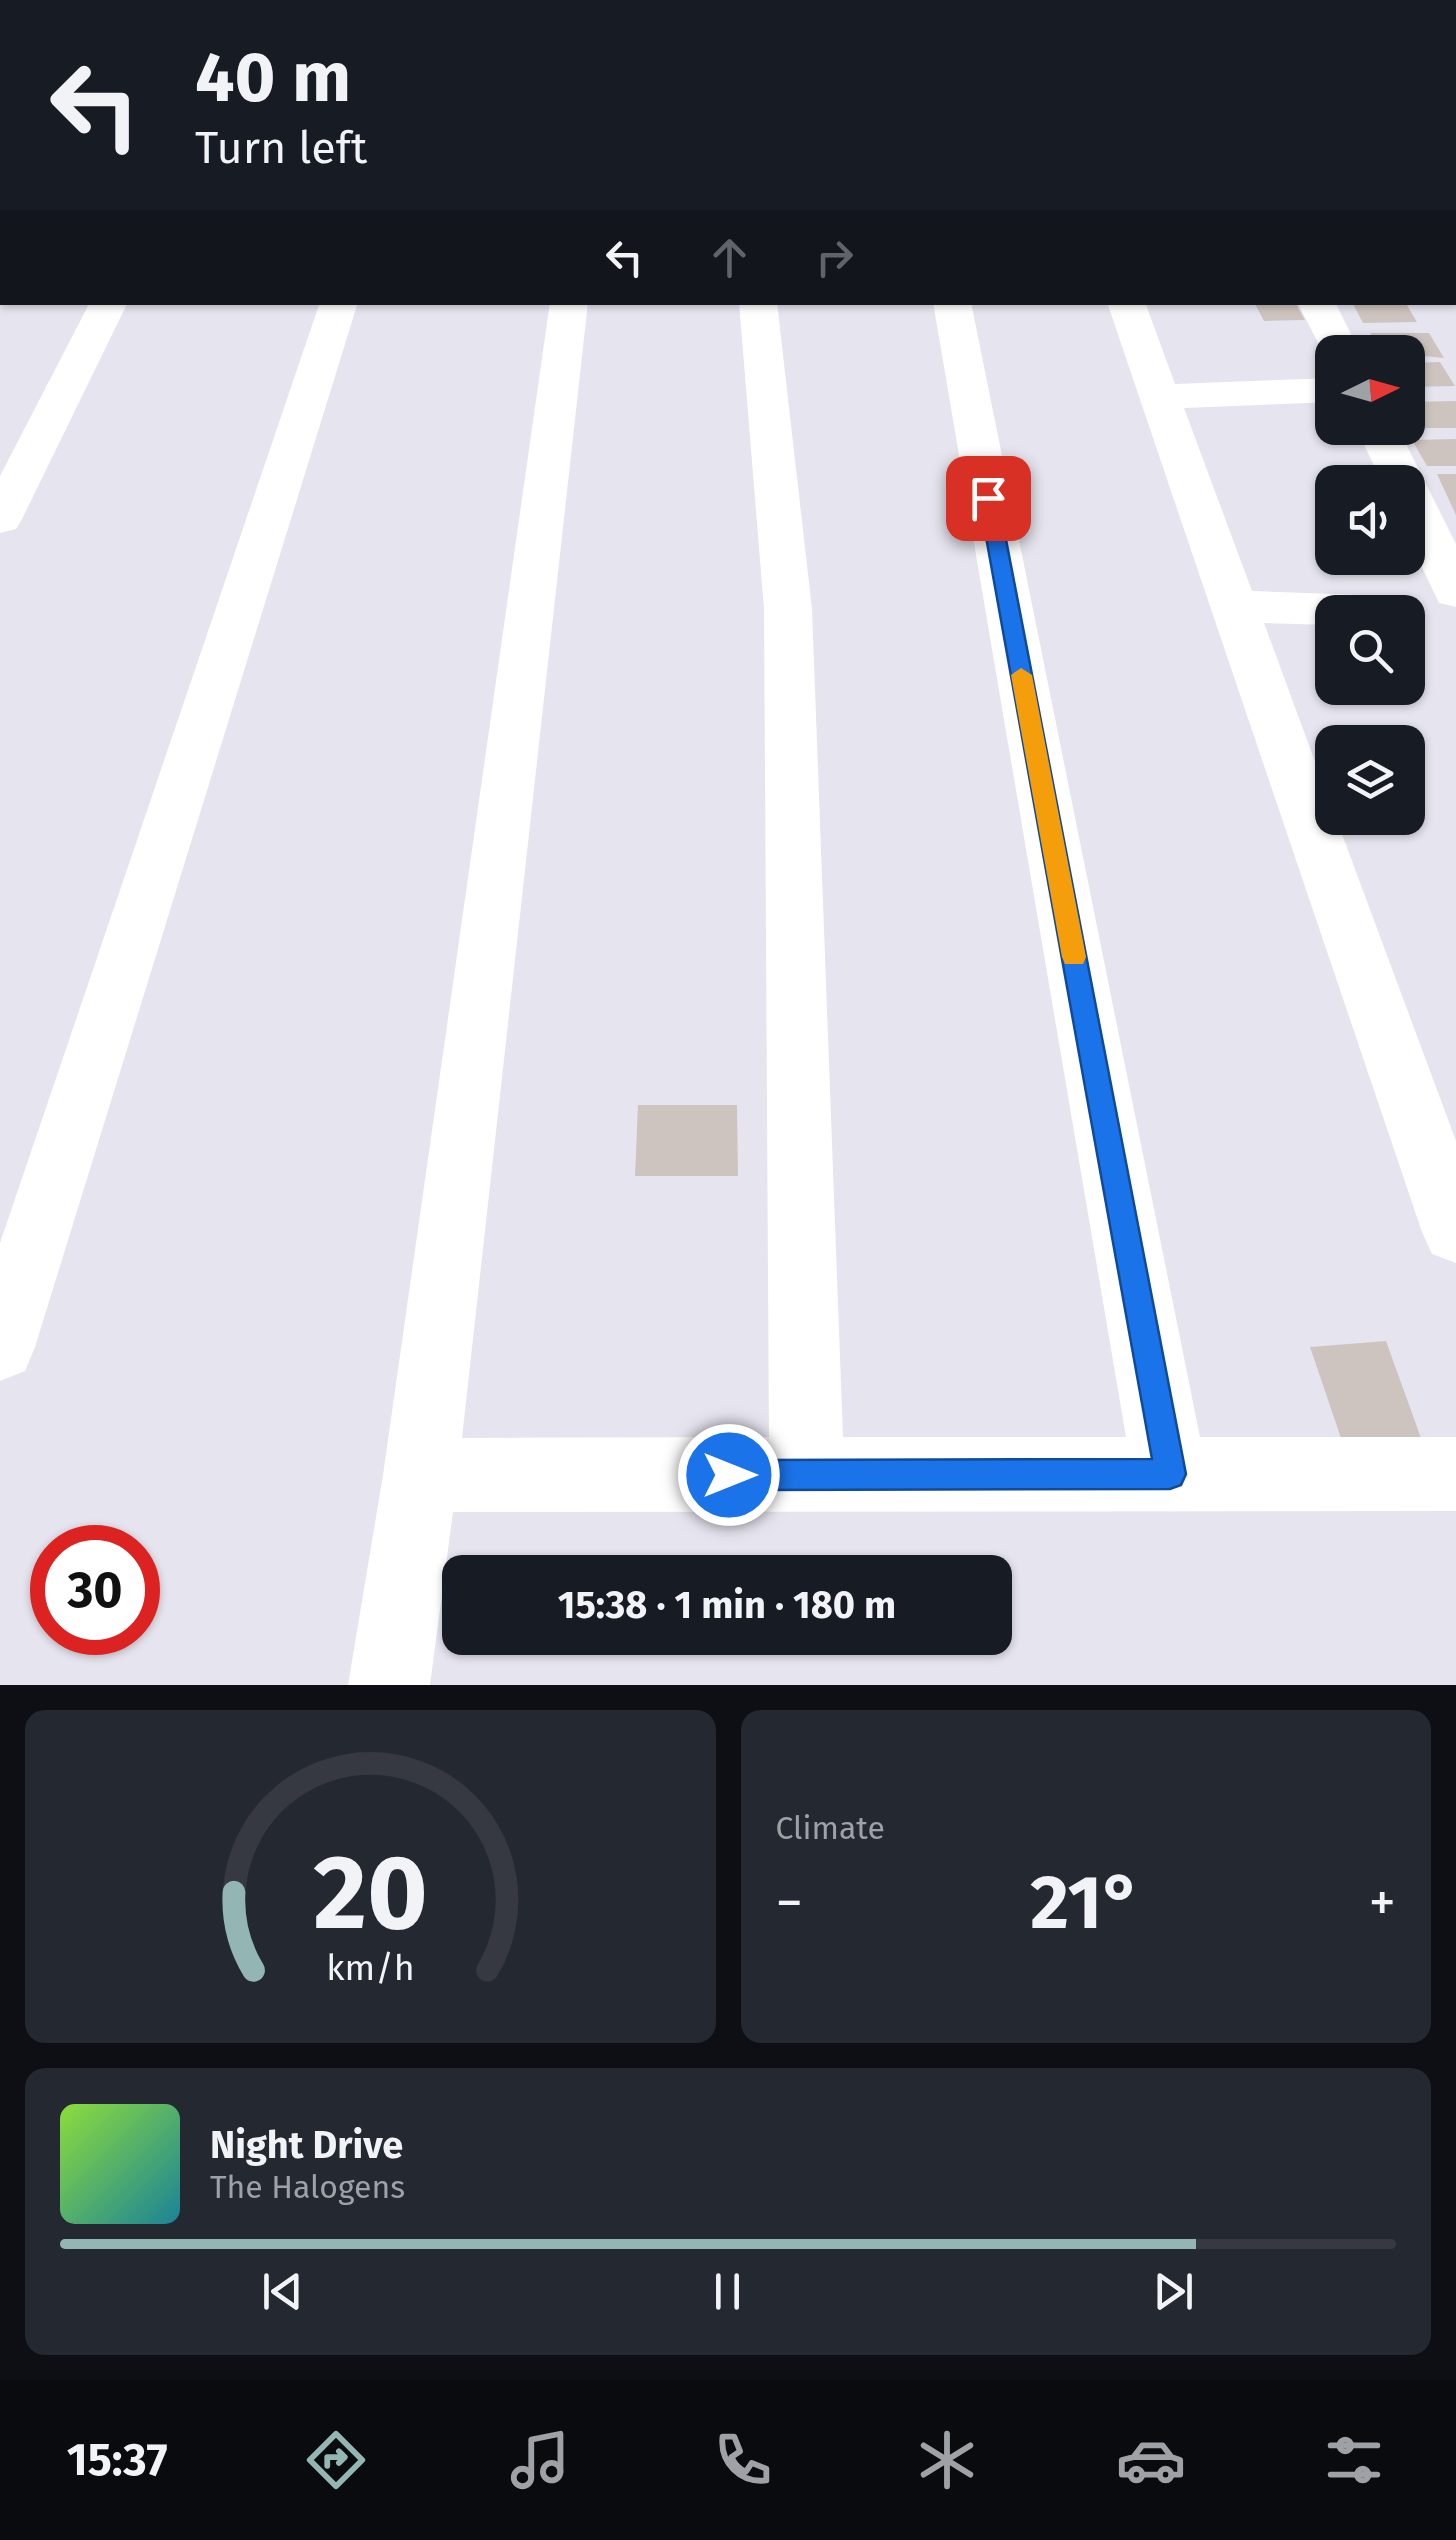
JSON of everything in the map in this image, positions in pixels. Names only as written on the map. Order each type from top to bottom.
[{"type":"street","points":[[0,520],[108,305]]},
{"type":"street","points":[[0,1347],[338,305]]},
{"type":"street","points":[[390,1685],[569,305]]},
{"type":"street","points":[[758,305],[788,609],[806,1475]]},
{"type":"street","points":[[953,305],[1170,1474]]},
{"type":"street","points":[[1127,305],[1456,1232]]},
{"type":"street","points":[[1317,305],[1332,335]]},
{"type":"street","points":[[1160,397],[1315,391]]},
{"type":"street","points":[[1425,527],[1456,592]]},
{"type":"street","points":[[1234,606],[1315,609]]},
{"type":"street","points":[[1425,614],[1456,615]]},
{"type":"street","points":[[420,1475],[1456,1474]]},
{"type":"building","points":[[1256,305],[1297,305],[1305,320],[1264,321]]},
{"type":"building","points":[[1354,305],[1407,305],[1417,322],[1363,323]]},
{"type":"building","points":[[1429,333],[1444,358],[1425,356],[1425,335],[1371,335]]},
{"type":"building","points":[[1425,362],[1440,362],[1455,386],[1425,387]]},
{"type":"building","points":[[1456,401],[1456,428],[1425,428],[1425,402]]},
{"type":"building","points":[[1456,439],[1456,466],[1427,466],[1415,445],[1425,445],[1425,440]]},
{"type":"building","points":[[1437,474],[1456,474],[1456,515]]},
{"type":"building","points":[[638,1105],[737,1105],[738,1176],[635,1176]]},
{"type":"building","points":[[1386,1341],[1421,1438],[1343,1444],[1310,1347]]},
{"type":"slow traffic","points":[[1021,675],[1074,957]]},
{"type":"route","points":[[729,1475],[1170,1474],[988,498]]}]
